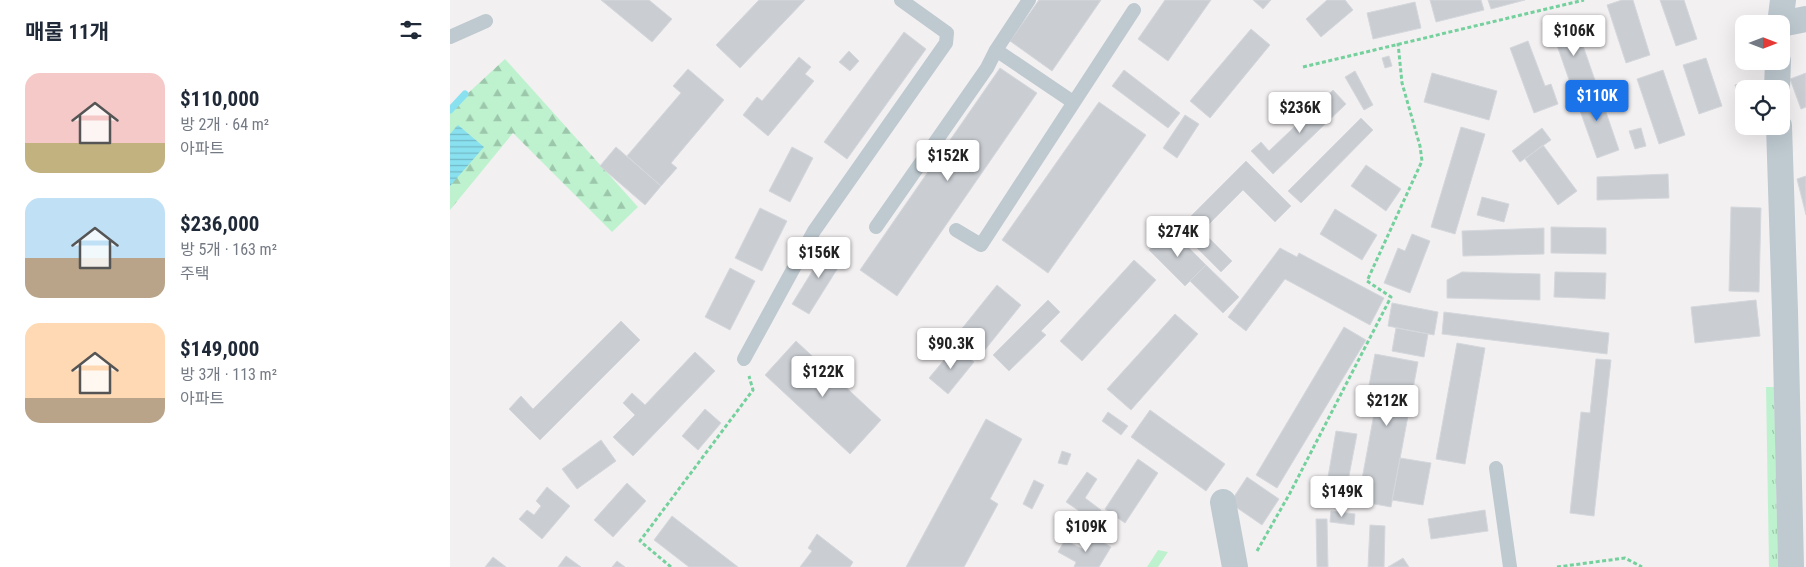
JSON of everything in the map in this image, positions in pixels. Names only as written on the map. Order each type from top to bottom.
[{"type":"street","points":[[1782,15],[1784,0]]},
{"type":"street","points":[[1790,22],[1806,19]]},
{"type":"street","points":[[1778,135],[1791,567]]},
{"type":"street","points":[[1223,502],[1244,563]]},
{"type":"lane","points":[[744,359],[814,231],[946,43],[947,33],[901,0]]},
{"type":"lane","points":[[876,227],[987,68],[996,50],[1029,0]]},
{"type":"lane","points":[[956,230],[981,244],[1134,10]]},
{"type":"lane","points":[[450,37],[486,20]]},
{"type":"lane","points":[[996,50],[1073,102]]},
{"type":"lane","points":[[1496,468],[1510,567]]},
{"type":"path","points":[[1303,67],[1584,0]]},
{"type":"path","points":[[1244,563],[1294,484],[1391,297],[1367,281],[1422,161],[1420,146],[1402,83],[1398,43]]},
{"type":"path","points":[[671,567],[640,541],[753,390],[744,359]]},
{"type":"path","points":[[1557,567],[1625,558],[1642,567]]},
{"type":"green space","points":[[505,59],[638,207],[612,232],[513,133],[450,210],[450,112]]},
{"type":"green space","points":[[1766,387],[1774,387],[1778,567],[1769,567]]},
{"type":"green space","points":[[1158,550],[1168,552],[1158,567],[1147,567]]},
{"type":"water","points":[[458,125],[484,147],[450,186],[450,134]]},
{"type":"building","points":[[601,0],[649,0],[672,19],[652,42]]},
{"type":"building","points":[[759,0],[805,0],[740,68],[716,45]]},
{"type":"building","points":[[1039,0],[1101,0],[1052,71],[1010,41]]},
{"type":"building","points":[[1165,0],[1211,0],[1168,61],[1138,39]]},
{"type":"building","points":[[1253,0],[1271,0],[1263,9]]},
{"type":"building","points":[[1327,0],[1345,0],[1353,10],[1321,37],[1306,19]]},
{"type":"building","points":[[1430,0],[1481,0],[1484,10],[1436,22]]},
{"type":"building","points":[[1488,0],[1525,0],[1491,9]]},
{"type":"building","points":[[1622,0],[1633,0],[1650,55],[1626,63],[1607,5]]},
{"type":"building","points":[[1660,0],[1684,0],[1697,39],[1676,46]]},
{"type":"building","points":[[1415,2],[1421,28],[1373,39],[1367,13]]},
{"type":"building","points":[[1574,20],[1597,86],[1574,94],[1551,28]]},
{"type":"building","points":[[1251,29],[1270,45],[1210,118],[1190,101]]},
{"type":"building","points":[[904,32],[926,49],[847,159],[824,142]]},
{"type":"building","points":[[1528,41],[1545,86],[1551,84],[1558,104],[1534,113],[1510,48]]},
{"type":"building","points":[[849,51],[859,61],[850,71],[839,62]]},
{"type":"building","points":[[1389,56],[1392,66],[1385,68],[1382,58]]},
{"type":"building","points":[[799,57],[811,67],[805,74],[814,81],[768,136],[743,115],[757,97],[762,101]]},
{"type":"building","points":[[1706,58],[1722,106],[1699,114],[1683,65]]},
{"type":"building","points":[[1000,68],[1037,93],[897,296],[860,270]]},
{"type":"building","points":[[688,69],[724,100],[671,163],[677,168],[661,186],[627,156],[681,93],[673,86]]},
{"type":"building","points":[[1124,70],[1180,113],[1168,128],[1112,86]]},
{"type":"building","points":[[1663,70],[1685,135],[1659,144],[1637,79]]},
{"type":"building","points":[[1355,71],[1373,105],[1364,110],[1345,77]]},
{"type":"building","points":[[1432,73],[1497,91],[1489,120],[1424,102]]},
{"type":"building","points":[[1806,73],[1806,107],[1801,109],[1790,79]]},
{"type":"building","points":[[1597,86],[1619,150],[1597,158],[1574,94]]},
{"type":"building","points":[[1333,90],[1346,104],[1273,174],[1251,151],[1261,142],[1269,151]]},
{"type":"building","points":[[1099,102],[1146,135],[1048,273],[1002,240]]},
{"type":"building","points":[[1185,115],[1199,124],[1177,158],[1163,148]]},
{"type":"building","points":[[1361,118],[1373,130],[1301,203],[1288,191]]},
{"type":"building","points":[[1461,127],[1485,134],[1455,234],[1431,227]]},
{"type":"building","points":[[1542,128],[1551,140],[1520,162],[1512,151]]},
{"type":"building","points":[[1641,128],[1646,146],[1635,149],[1629,131]]},
{"type":"building","points":[[1543,145],[1577,191],[1558,205],[1525,159]]},
{"type":"building","points":[[616,147],[661,186],[645,205],[600,166]]},
{"type":"building","points":[[792,147],[813,158],[790,202],[769,191]]},
{"type":"building","points":[[1246,161],[1291,206],[1275,222],[1243,190],[1202,231],[1232,261],[1221,272],[1178,229]]},
{"type":"building","points":[[1366,165],[1401,189],[1386,211],[1351,186]]},
{"type":"building","points":[[1668,174],[1669,198],[1597,200],[1597,177]]},
{"type":"building","points":[[1806,176],[1806,215],[1797,179]]},
{"type":"building","points":[[1482,197],[1509,204],[1504,222],[1477,215]]},
{"type":"building","points":[[1731,207],[1761,208],[1759,292],[1729,291]]},
{"type":"building","points":[[760,208],[787,221],[762,271],[735,258]]},
{"type":"building","points":[[1335,209],[1377,235],[1362,260],[1320,234]]},
{"type":"building","points":[[1551,227],[1606,228],[1606,254],[1551,253]]},
{"type":"building","points":[[1544,228],[1544,254],[1463,256],[1462,231]]},
{"type":"building","points":[[1170,229],[1206,265],[1185,286],[1149,250]]},
{"type":"building","points":[[1412,234],[1430,241],[1410,293],[1384,283],[1398,248],[1405,251]]},
{"type":"building","points":[[829,244],[846,255],[809,314],[792,304]]},
{"type":"building","points":[[1280,248],[1297,257],[1299,253],[1384,298],[1370,325],[1285,279],[1246,331],[1228,317]]},
{"type":"building","points":[[1134,260],[1156,280],[1082,361],[1060,341]]},
{"type":"building","points":[[1206,265],[1239,297],[1223,313],[1190,281]]},
{"type":"building","points":[[730,268],[755,281],[730,330],[705,317]]},
{"type":"building","points":[[1462,272],[1540,274],[1540,300],[1447,298],[1447,280]]},
{"type":"building","points":[[1555,272],[1606,273],[1605,299],[1554,297]]},
{"type":"building","points":[[997,285],[1021,305],[984,351],[960,331]]},
{"type":"building","points":[[1048,300],[1060,312],[1041,331],[1046,335],[1009,371],[993,355]]},
{"type":"building","points":[[1756,300],[1760,336],[1695,343],[1691,307]]},
{"type":"building","points":[[1392,303],[1438,312],[1434,335],[1388,326]]},
{"type":"building","points":[[1444,312],[1609,333],[1607,354],[1442,334]]},
{"type":"building","points":[[1175,314],[1198,334],[1131,410],[1107,389]]},
{"type":"building","points":[[621,321],[640,340],[540,440],[509,409],[521,396],[533,409]]},
{"type":"building","points":[[1344,327],[1366,340],[1277,488],[1256,475]]},
{"type":"building","points":[[1396,328],[1428,334],[1424,357],[1392,351]]},
{"type":"building","points":[[796,341],[881,420],[850,454],[765,375]]},
{"type":"building","points":[[1457,343],[1485,348],[1465,464],[1436,459]]},
{"type":"building","points":[[955,347],[974,362],[948,394],[929,378]]},
{"type":"building","points":[[695,352],[715,371],[633,456],[613,437],[635,415],[623,403],[632,393],[645,405]]},
{"type":"building","points":[[1375,354],[1418,362],[1391,507],[1358,501],[1376,403],[1366,401]]},
{"type":"building","points":[[1596,359],[1611,360],[1594,516],[1570,513],[1581,412],[1590,413]]},
{"type":"building","points":[[705,409],[721,423],[698,450],[682,436]]},
{"type":"building","points":[[1150,410],[1225,464],[1206,491],[1131,437]]},
{"type":"building","points":[[1108,412],[1128,426],[1121,435],[1102,421]]},
{"type":"building","points":[[986,419],[1022,439],[990,499],[998,504],[964,567],[906,567]]},
{"type":"building","points":[[1336,431],[1357,434],[1348,481],[1328,477]]},
{"type":"building","points":[[601,440],[616,461],[577,489],[562,469]]},
{"type":"building","points":[[1062,451],[1071,454],[1067,465],[1058,463]]},
{"type":"building","points":[[1400,458],[1431,463],[1423,505],[1392,500]]},
{"type":"building","points":[[1138,459],[1158,473],[1125,523],[1105,509]]},
{"type":"building","points":[[1087,472],[1097,479],[1085,498],[1101,510],[1094,521],[1066,502]]},
{"type":"building","points":[[1247,477],[1279,499],[1262,525],[1230,503]]},
{"type":"building","points":[[1034,480],[1044,485],[1032,509],[1023,504]]},
{"type":"building","points":[[627,483],[646,501],[613,537],[594,520]]},
{"type":"building","points":[[547,487],[570,506],[542,539],[519,519],[527,510],[534,515],[541,506],[536,501]]},
{"type":"building","points":[[1485,510],[1488,531],[1431,539],[1428,519]]},
{"type":"building","points":[[1331,511],[1355,514],[1354,525],[1330,522]]},
{"type":"building","points":[[672,516],[738,567],[689,567],[654,540]]},
{"type":"building","points":[[1316,519],[1327,519],[1328,567],[1317,567]]},
{"type":"building","points":[[1370,525],[1385,526],[1384,567],[1368,567]]},
{"type":"building","points":[[817,534],[853,562],[850,567],[800,567],[812,551],[808,548]]},
{"type":"building","points":[[1092,536],[1111,547],[1099,567],[1074,567],[1076,562],[1058,552],[1065,540],[1084,550]]},
{"type":"building","points":[[566,556],[581,567],[558,567]]},
{"type":"building","points":[[493,557],[506,567],[485,567]]},
{"type":"building","points":[[1403,558],[1409,567],[1388,567]]},
{"type":"building","points":[[617,561],[625,567],[612,567]]},
{"type":"waterway","points":[[450,110],[465,94]]}]
